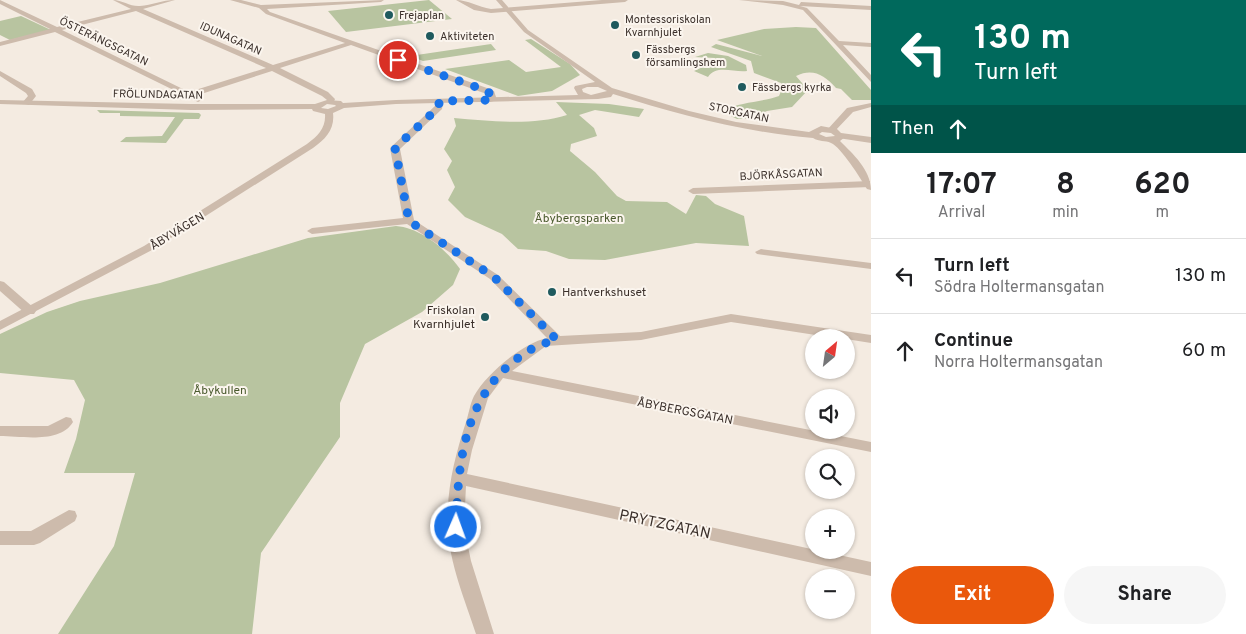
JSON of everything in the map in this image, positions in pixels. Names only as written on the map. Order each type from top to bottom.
[{"type":"street","name":"IDUNAGATAN","points":[[116,0],[325,94],[330,99],[330,107]]},
{"type":"street","points":[[0,44],[172,0]]},
{"type":"street","points":[[233,0],[261,7],[381,0]]},
{"type":"street","points":[[459,0],[483,11],[625,0]]},
{"type":"street","points":[[499,0],[526,31],[598,80],[610,94],[601,97]]},
{"type":"street","points":[[523,0],[533,8]]},
{"type":"street","points":[[742,0],[871,8]]},
{"type":"street","name":"ÖSTERÄNGSGATAN","points":[[0,2],[198,100]]},
{"type":"street","points":[[799,3],[871,80]]},
{"type":"street","points":[[261,7],[268,13],[484,90],[491,93],[493,100]]},
{"type":"street","points":[[189,95],[351,43]]},
{"type":"street","points":[[837,43],[871,45]]},
{"type":"street","points":[[585,72],[579,88],[580,93],[589,97]]},
{"type":"street","points":[[0,74],[29,91],[32,96],[26,103]]},
{"type":"street","points":[[545,98],[591,84],[606,88]]},
{"type":"street","name":"STORGATAN","points":[[606,88],[660,105],[751,129],[814,135],[814,132],[817,130],[835,135]]},
{"type":"street","points":[[330,107],[439,101],[589,97]]},
{"type":"street","name":"STORGATAN","points":[[589,97],[660,105]]},
{"type":"street","points":[[409,221],[395,148],[439,107],[439,101]]},
{"type":"street","name":"FRÖLUNDAGATAN","points":[[0,102],[330,107]]},
{"type":"street","points":[[835,135],[850,110],[871,105]]},
{"type":"street","name":"ÅBYVÄGEN","points":[[0,326],[148,248],[310,146],[325,135],[329,127],[330,107]]},
{"type":"street","points":[[835,135],[871,140]]},
{"type":"street","points":[[835,135],[870,185]]},
{"type":"street","name":"BJÖRKÅSGATAN","points":[[693,191],[870,185]]},
{"type":"street","points":[[312,231],[409,221],[494,277],[557,340]]},
{"type":"street","points":[[760,252],[871,266]]},
{"type":"street","points":[[0,285],[30,311]]},
{"type":"street","points":[[485,634],[462,561],[456,527],[458,478],[466,442],[481,397],[500,374],[528,351],[542,343],[557,340],[642,336],[716,321],[746,319],[871,339]]},
{"type":"street","name":"ÅBYBERGSGATAN","points":[[500,374],[871,447]]},
{"type":"street","points":[[0,431],[51,431],[66,422]]},
{"type":"street","name":"PRYTZGATAN","points":[[458,478],[871,569]]},
{"type":"street","points":[[0,538],[34,538],[69,516]]},
{"type":"green space","name":"Frejaplan","points":[[429,0],[452,19],[346,32],[328,11]]},
{"type":"green space","points":[[21,16],[51,30],[10,40],[0,35],[0,21]]},
{"type":"green space","points":[[816,28],[871,90],[871,100],[852,100],[823,76],[808,73],[796,76],[808,90],[792,107],[767,111],[752,118],[737,119],[727,114],[725,110],[731,107],[779,96],[782,89],[781,83],[754,73],[751,61],[711,47],[716,44],[762,56],[717,40],[764,29]]},
{"type":"green space","points":[[531,39],[570,64],[580,75],[552,91],[518,96],[445,69],[509,60],[526,72],[561,67],[525,40]]},
{"type":"green space","points":[[491,44],[496,50],[423,61],[410,56]]},
{"type":"green space","points":[[708,53],[728,56],[746,65],[747,71],[721,70],[711,73],[708,77],[694,71],[716,61],[715,58],[695,57]]},
{"type":"green space","name":"Åbybergsparken","points":[[556,102],[609,104],[644,109],[639,117],[595,110],[579,115],[594,128],[597,136],[571,144],[570,151],[595,172],[617,196],[626,201],[667,202],[686,214],[696,195],[706,196],[715,204],[744,216],[749,246],[696,243],[605,260],[569,259],[546,251],[518,249],[502,234],[465,217],[448,200],[455,187],[447,170],[452,161],[444,149],[456,126],[454,118],[525,122],[567,115]]},
{"type":"green space","points":[[97,110],[199,113],[201,115],[199,119],[184,119],[166,143],[120,142],[126,137],[162,136],[175,117],[120,116],[120,113],[100,113]]},
{"type":"green space","name":"Åbykullen","points":[[396,226],[424,235],[448,254],[460,269],[453,285],[422,312],[365,344],[340,403],[340,437],[261,553],[252,634],[58,634],[114,546],[135,473],[64,473],[76,439],[85,400],[74,380],[0,373],[0,334],[47,312],[80,301],[160,283],[308,238]]},
{"type":"place","name":"Frejaplan","points":[[389,15]]},
{"type":"place","name":"Montessoriskolan Kvarnhjulet","points":[[615,25]]},
{"type":"place","name":"Aktiviteten","points":[[430,36]]},
{"type":"place","name":"Fässbergs församlingshem","points":[[636,55]]},
{"type":"place","name":"Fässbergs kyrka","points":[[742,87]]},
{"type":"place","name":"Hantverkshuset","points":[[552,292]]},
{"type":"place","name":"Friskolan Kvarnhjulet","points":[[485,317]]},
{"type":"route","points":[[398,60],[488,91],[491,93],[493,100],[439,101],[439,107],[395,148],[409,221],[494,277],[557,340],[542,343],[512,363],[490,384],[481,397],[471,425],[458,478],[456,527]]}]
